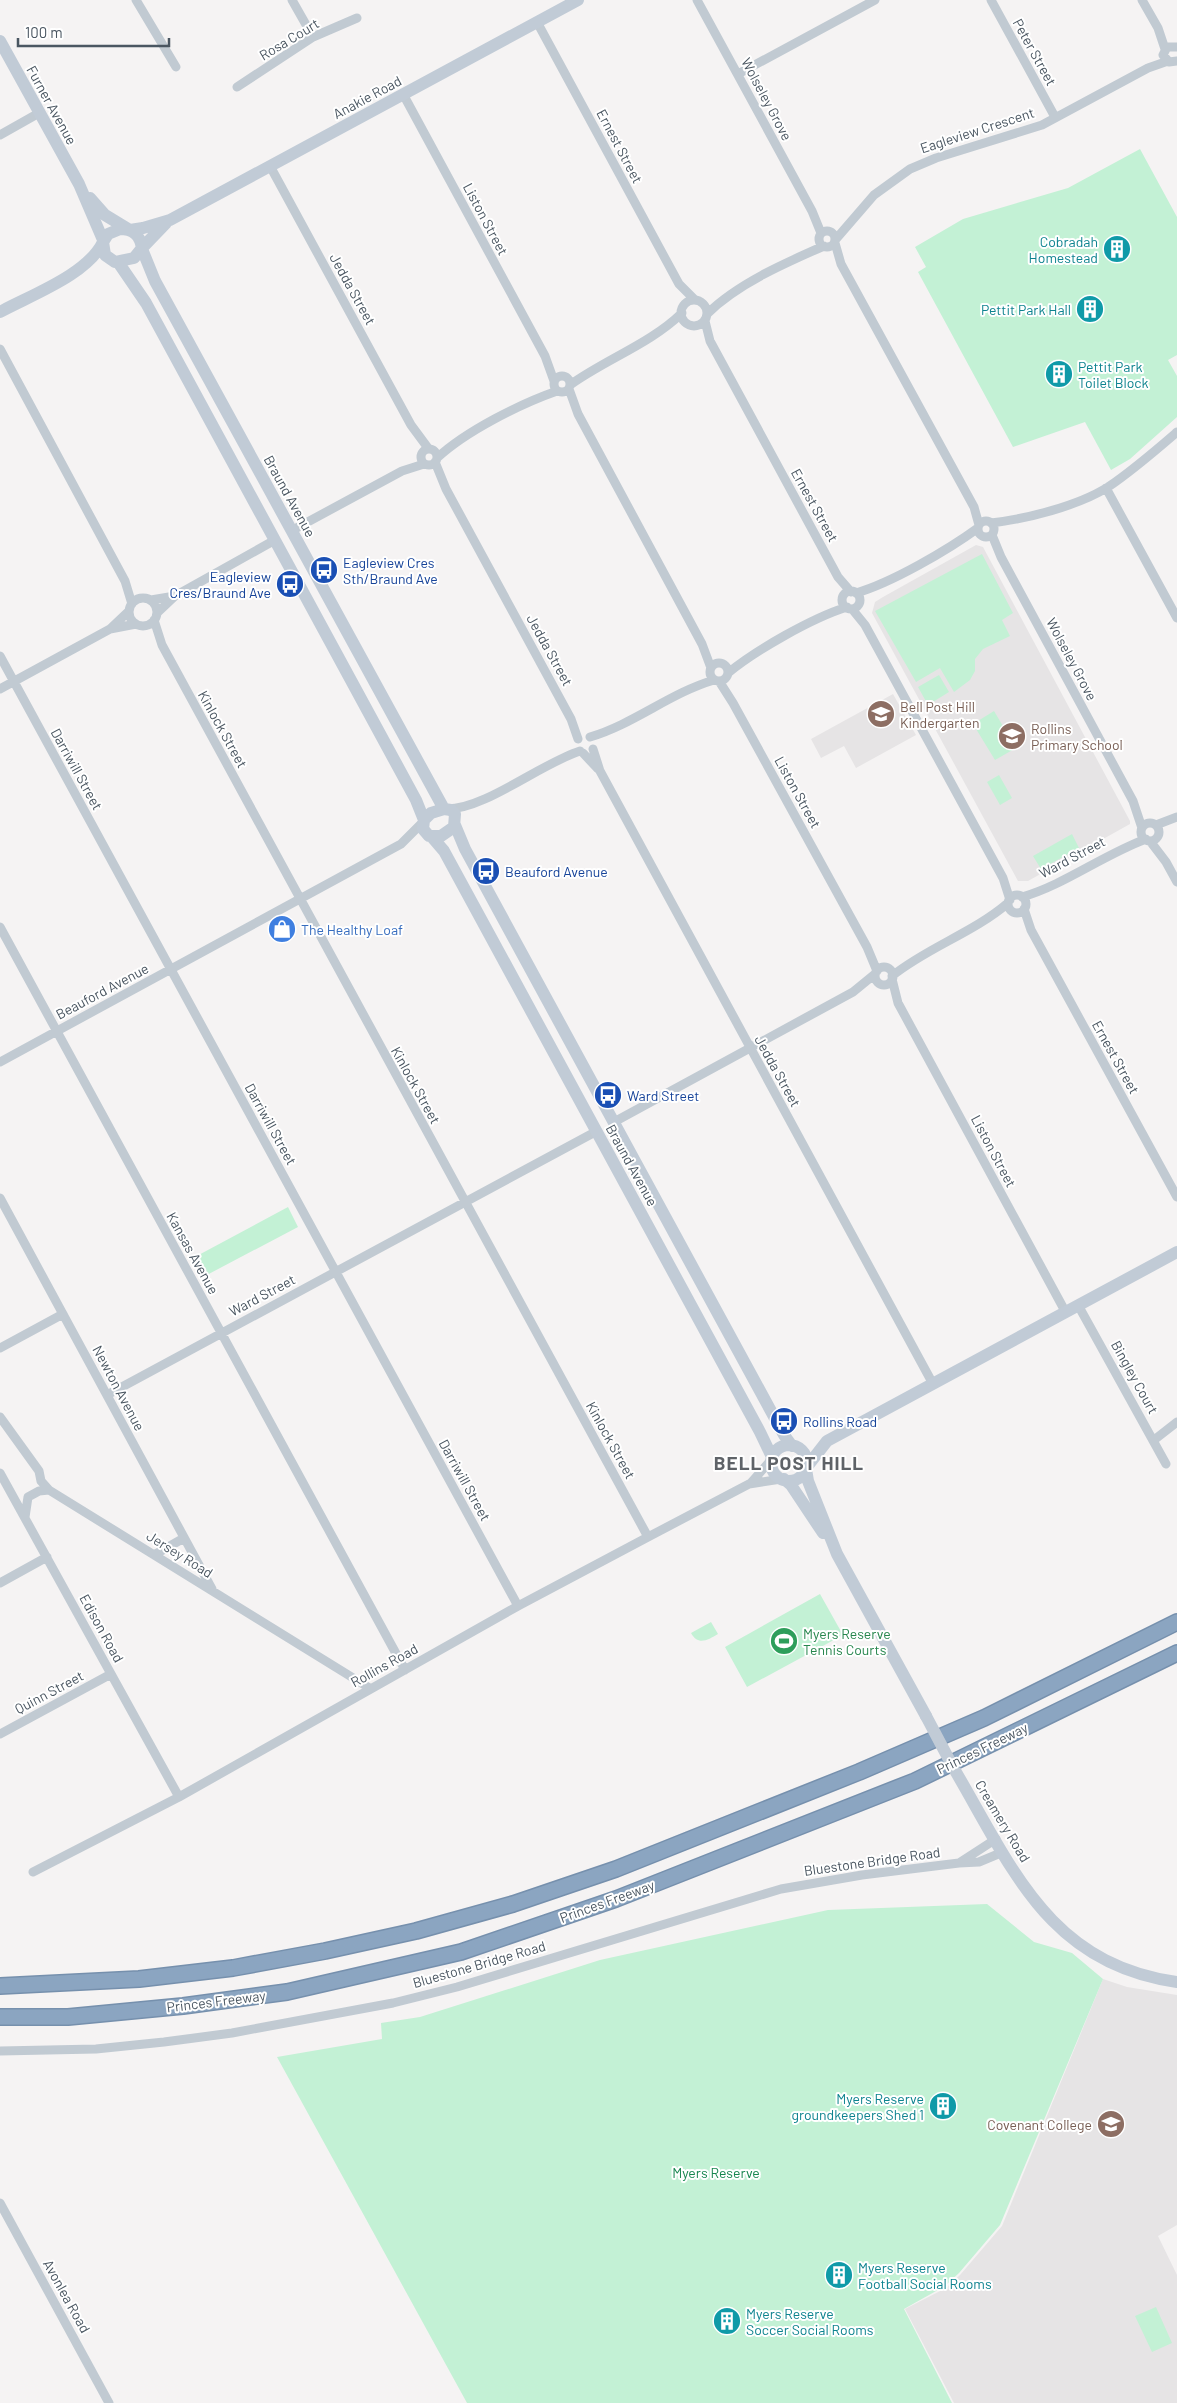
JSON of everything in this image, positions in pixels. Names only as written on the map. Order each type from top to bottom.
[{"type":"highway","name":"Princes Freeway","points":[[0,1986],[139,1979],[233,1968],[325,1951],[416,1931],[513,1904],[624,1865],[859,1772],[984,1718],[1177,1622]]},
{"type":"highway","name":"Princes Freeway","points":[[0,2017],[68,2017],[183,2006],[287,1992],[461,1952],[625,1896],[915,1781],[1177,1653]]},
{"type":"street","points":[[136,0],[176,67]]},
{"type":"street","points":[[292,0],[313,37]]},
{"type":"street","name":"Anakie Road","points":[[129,229],[144,228],[170,220],[578,0]]},
{"type":"street","name":"Wolseley Grove","points":[[697,0],[1177,882]]},
{"type":"street","points":[[738,74],[875,0]]},
{"type":"street","name":"Peter Street","points":[[990,0],[1055,117]]},
{"type":"street","points":[[1142,0],[1172,48],[1173,64]]},
{"type":"street","name":"Rosa Court","points":[[237,87],[313,37],[357,18]]},
{"type":"street","name":"Ernest Street","points":[[537,22],[679,284],[698,302],[706,317],[710,341],[1177,1197]]},
{"type":"street","name":"Furner Avenue","points":[[0,41],[79,184],[103,241]]},
{"type":"street","name":"Eagleview Crescent","points":[[706,317],[722,299],[798,258],[827,238],[852,219],[874,195],[910,169],[936,158],[1022,132],[1055,117],[1148,68],[1172,48]]},
{"type":"street","name":"Eagleview Crescent","points":[[1148,68],[1173,64]]},
{"type":"street","name":"Liston Street","points":[[403,94],[715,666]]},
{"type":"street","points":[[0,135],[39,113]]},
{"type":"street","name":"Jedda Street","points":[[270,166],[933,1384]]},
{"type":"street","name":"Furner Avenue","points":[[79,184],[103,213],[129,229]]},
{"type":"street","name":"Anakie Road","points":[[142,248],[170,220]]},
{"type":"street","points":[[0,312],[74,272],[94,256],[111,232],[129,229],[139,237],[142,248],[134,258],[103,263],[74,272]]},
{"type":"street","points":[[103,241],[105,254],[117,262],[146,303],[416,800],[424,821],[424,832],[431,837],[444,835],[473,805],[691,687],[715,666],[744,659]]},
{"type":"street","name":"Braund Avenue","points":[[142,248],[155,281],[446,809]]},
{"type":"street","name":"Ernest Street","points":[[679,284],[683,309],[691,325],[710,341]]},
{"type":"street","name":"Eagleview Crescent","points":[[683,309],[698,302],[722,299]]},
{"type":"street","points":[[110,629],[139,625],[156,617],[175,596],[666,328],[683,309]]},
{"type":"street","points":[[666,328],[691,325],[706,317]]},
{"type":"street","points":[[0,350],[126,581],[130,607]]},
{"type":"street","points":[[181,367],[197,357]]},
{"type":"street","points":[[691,687],[722,678],[744,659],[962,540],[1009,521],[1063,506],[1106,488],[1177,432]]},
{"type":"street","points":[[1106,488],[1177,618]]},
{"type":"street","points":[[126,581],[148,599]]},
{"type":"street","points":[[0,689],[110,629],[130,607],[148,599],[175,596]]},
{"type":"street","name":"Kinlock Street","points":[[148,599],[156,617],[162,645],[648,1537]]},
{"type":"street","name":"Kinlock Street","points":[[130,607],[130,616],[162,645]]},
{"type":"street","name":"Darriwill Street","points":[[0,656],[518,1606]]},
{"type":"street","points":[[715,666],[722,678]]},
{"type":"street","points":[[715,666],[722,678]]},
{"type":"street","name":"Liston Street","points":[[722,678],[733,703],[867,947],[881,970],[892,978],[898,1003]]},
{"type":"street","points":[[424,821],[434,812],[473,805]]},
{"type":"street","points":[[446,809],[455,814],[455,824]]},
{"type":"street","name":"Ward Street","points":[[853,992],[881,984],[892,978],[912,961],[1177,818]]},
{"type":"street","name":"Beauford Avenue","points":[[0,1062],[401,844],[418,830],[424,821]]},
{"type":"street","name":"Braund Avenue","points":[[455,824],[459,839],[784,1435],[794,1446]]},
{"type":"street","name":"Beauford Avenue","points":[[401,844],[422,837],[431,837]]},
{"type":"street","name":"Braund Avenue","points":[[431,837],[444,851],[760,1432],[771,1459]]},
{"type":"street","name":"Kansas Avenue","points":[[0,928],[405,1670]]},
{"type":"street","name":"Ward Street","points":[[107,1395],[853,992],[881,970],[912,961]]},
{"type":"street","name":"Liston Street","points":[[881,970],[876,980],[898,1003],[1066,1311]]},
{"type":"street","name":"Newton Avenue","points":[[0,1198],[213,1591]]},
{"type":"street","points":[[827,1441],[806,1468],[795,1478],[783,1479],[773,1472],[771,1459],[778,1450],[827,1441],[1177,1252]]},
{"type":"street","name":"Bingley Court","points":[[1078,1304],[1166,1464]]},
{"type":"street","points":[[0,1348],[63,1314]]},
{"type":"street","name":"Jersey Road","points":[[0,1417],[39,1471],[40,1486],[371,1689]]},
{"type":"street","points":[[1154,1440],[1177,1422]]},
{"type":"street","points":[[794,1446],[804,1454],[806,1468]]},
{"type":"street","name":"Rollins Road","points":[[750,1484],[771,1459]]},
{"type":"street","name":"Creamery Road","points":[[806,1468],[808,1481],[837,1554]]},
{"type":"street","name":"Edison Road","points":[[0,1473],[178,1797]]},
{"type":"street","name":"Rollins Road","points":[[33,1872],[178,1797],[518,1606],[648,1537],[750,1484],[783,1479]]},
{"type":"street","name":"Creamery Road","points":[[783,1479],[790,1484],[837,1554],[953,1767],[1037,1906],[1068,1936],[1103,1958],[1132,1972],[1177,1982]]},
{"type":"street","points":[[25,1517],[28,1497],[40,1486]]},
{"type":"street","points":[[9,1488],[17,1494],[28,1497]]},
{"type":"street","points":[[154,1555],[184,1538]]},
{"type":"street","points":[[0,1583],[47,1557]]},
{"type":"street","name":"Quinn Street","points":[[0,1734],[111,1674]]},
{"type":"street","name":"Bluestone Bridge Road","points":[[958,1863],[996,1839]]},
{"type":"street","name":"Bluestone Bridge Road","points":[[0,2051],[96,2049],[164,2042],[232,2033],[393,2003],[457,1987],[781,1889],[862,1875],[958,1863],[982,1862],[1003,1852]]},
{"type":"street","name":"Avonlea Road","points":[[0,2202],[109,2403]]},
{"type":"shaded area","name":"Rollins Primary School","points":[[976,545],[983,547],[1130,821],[1130,824],[1028,881],[1018,881],[872,613],[875,602]]},
{"type":"shaded area","name":"Bell Post Hill Kindergarten","points":[[893,694],[916,735],[856,768],[844,746],[821,758],[811,739]]},
{"type":"shaded area","name":"Covenant College","points":[[1103,1979],[1127,1987],[1177,1995],[1177,2225],[1158,2236],[1177,2275],[1177,2403],[954,2403],[905,2309],[946,2288],[960,2275],[1002,2226]]},
{"type":"green space","points":[[1140,149],[1177,217],[1177,355],[1168,360],[1177,376],[1177,417],[1130,459],[1111,470],[1085,422],[1013,447],[918,272],[926,267],[915,247],[963,219],[1068,188]]},
{"type":"green space","points":[[982,554],[1013,613],[1002,620],[1010,636],[983,649],[975,659],[975,671],[970,680],[954,692],[940,668],[916,682],[875,611]]},
{"type":"green space","points":[[939,675],[949,692],[928,705],[918,687]]},
{"type":"green space","points":[[994,711],[1016,748],[995,760],[973,724]]},
{"type":"green space","points":[[999,775],[1012,798],[1000,805],[987,782]]},
{"type":"green space","points":[[1072,834],[1079,848],[1041,869],[1033,856]]},
{"type":"green space","points":[[288,1207],[298,1227],[203,1277],[193,1258]]},
{"type":"green space","name":"Myers Reserve Tennis Courts","points":[[820,1594],[843,1635],[747,1687],[725,1647]]},
{"type":"green space","points":[[711,1622],[718,1634],[711,1638],[700,1641],[691,1633]]},
{"type":"green space","name":"Myers Reserve","points":[[987,1904],[1034,1942],[1072,1953],[1103,1979],[1000,2225],[959,2273],[945,2286],[904,2309],[952,2403],[467,2403],[277,2057],[382,2039],[381,2023],[420,2017],[600,1960],[828,1910]]},
{"type":"green space","points":[[1156,2307],[1172,2343],[1152,2352],[1135,2316]]},
{"type":"place","name":"Cobradah Homestead","points":[[1117,249]]},
{"type":"place","name":"Pettit Park Hall","points":[[1090,309]]},
{"type":"place","name":"Pettit Park Toilet Block","points":[[1059,374]]},
{"type":"place","name":"Eagleview Cres Sth/Braund Ave","points":[[324,570]]},
{"type":"place","name":"Eagleview Cres/Braund Ave","points":[[290,584]]},
{"type":"place","name":"Bell Post Hill Kindergarten","points":[[881,714]]},
{"type":"place","name":"Rollins Primary School","points":[[1012,736]]},
{"type":"place","name":"Beauford Avenue","points":[[486,871]]},
{"type":"place","name":"The Healthy Loaf","points":[[282,929]]},
{"type":"place","name":"Ward Street","points":[[608,1095]]},
{"type":"place","name":"Rollins Road","points":[[784,1421]]},
{"type":"place","name":"Myers Reserve Tennis Courts","points":[[784,1641]]},
{"type":"place","name":"Myers Reserve groundkeepers Shed 1","points":[[943,2106]]},
{"type":"place","name":"Covenant College","points":[[1111,2124]]},
{"type":"place","name":"Myers Reserve Football Social Rooms","points":[[839,2275]]},
{"type":"place","name":"Myers Reserve Soccer Social Rooms","points":[[727,2321]]},
{"type":"district","name":"BELL POST HILL","points":[[789,1462]]}]
